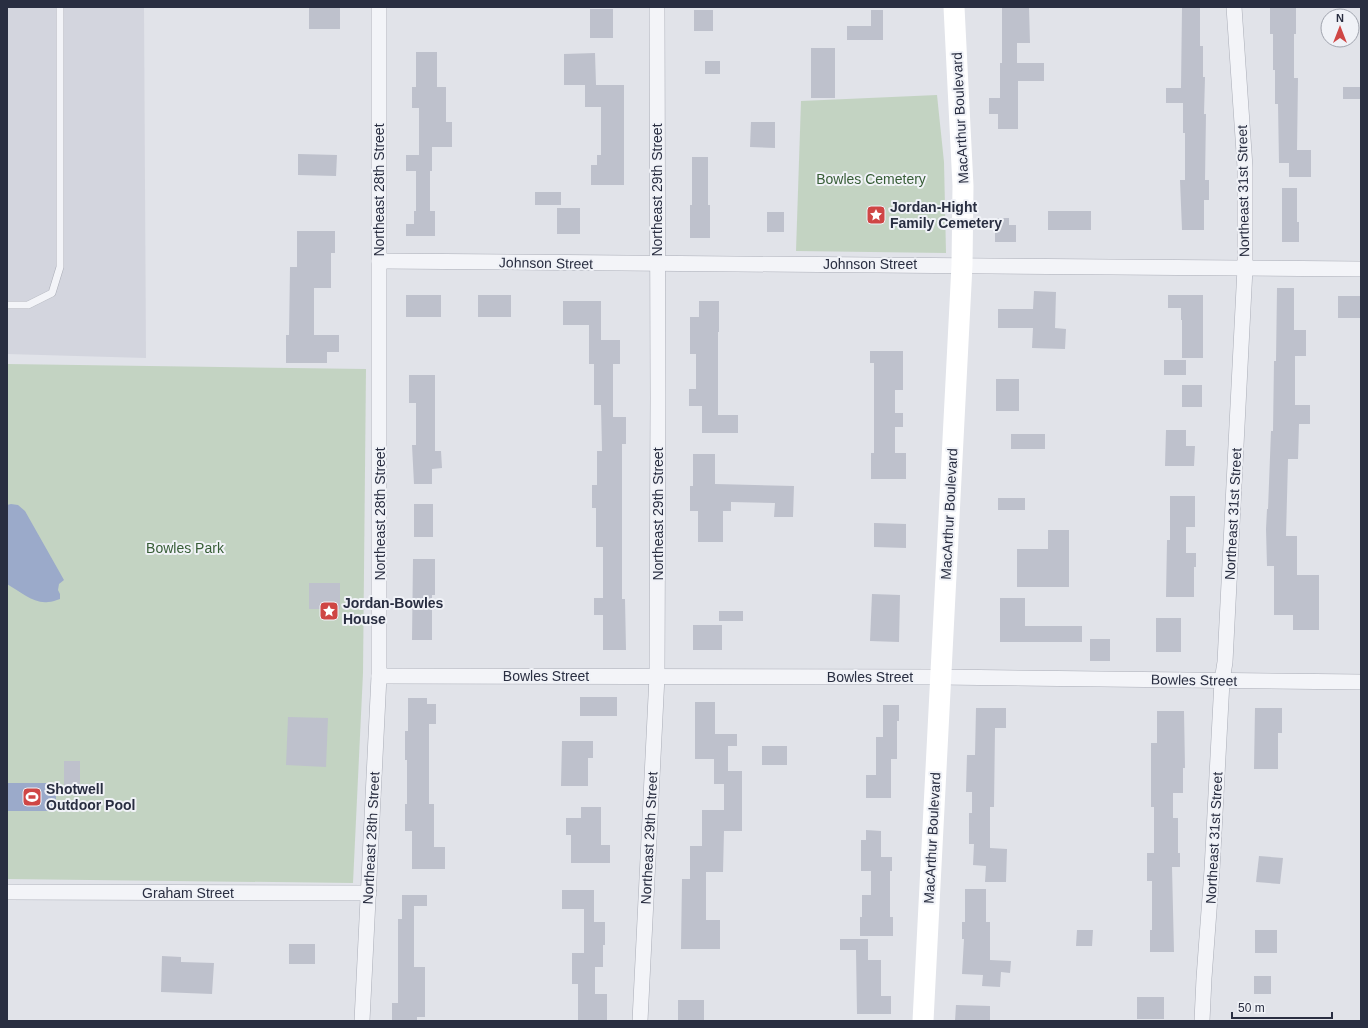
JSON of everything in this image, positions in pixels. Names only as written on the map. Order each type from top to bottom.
[{"type":"main road","name":"MacArthur Boulevard","points":[[923,1021],[962,265],[963,186],[954,7]]},
{"type":"street","name":"Northeast 28th Street","points":[[362,1021],[379,676],[379,7]]},
{"type":"street","name":"Northeast 29th Street","points":[[640,1021],[657,676],[657,7]]},
{"type":"street","name":"Northeast 31st Street","points":[[1202,1021],[1222,681],[1227,631],[1245,268],[1245,167],[1234,7]]},
{"type":"street","name":"Johnson Street","points":[[379,261],[1361,269]]},
{"type":"street","name":"Bowles Street","points":[[379,676],[940,677],[1361,682]]},
{"type":"street","name":"Graham Street","points":[[7,892],[369,893]]},
{"type":"lane","points":[[7,305],[28,305],[52,293],[60,267],[60,7]]},
{"type":"shaded area","points":[[7,7],[144,7],[146,358],[7,354]]},
{"type":"green space","name":"Bowles Cemetery","points":[[937,95],[944,162],[946,253],[796,251],[801,101]]},
{"type":"green space","name":"Bowles Park","points":[[7,364],[366,369],[363,673],[353,883],[7,879]]},
{"type":"water","points":[[7,505],[18,505],[25,511],[64,580],[59,584],[58,590],[60,599],[50,602],[37,601],[7,584]]},
{"type":"water","name":"Shotwell Outdoor Pool","points":[[7,783],[56,783],[56,811],[7,811]]},
{"type":"building","points":[[309,7],[340,7],[340,29],[309,29]]},
{"type":"building","points":[[1002,7],[1029,7],[1030,43],[1017,43],[1017,63],[1044,63],[1044,81],[1018,81],[1018,129],[998,129],[998,114],[989,114],[989,98],[1000,98],[1000,63],[1002,63]]},
{"type":"building","points":[[1182,8],[1200,8],[1200,46],[1203,46],[1203,77],[1205,77],[1205,180],[1209,180],[1209,200],[1204,200],[1204,230],[1182,230],[1180,180],[1185,180],[1185,133],[1183,133],[1183,103],[1166,103],[1166,88],[1181,88]]},
{"type":"building","points":[[1270,8],[1296,8],[1296,34],[1294,34],[1294,78],[1298,78],[1297,150],[1311,150],[1311,177],[1289,177],[1289,163],[1279,163],[1278,104],[1275,104],[1275,70],[1273,70],[1273,34],[1270,34]]},
{"type":"building","points":[[590,9],[613,9],[613,38],[590,38]]},
{"type":"building","points":[[694,10],[713,10],[713,31],[694,31]]},
{"type":"building","points":[[871,10],[883,10],[883,40],[847,40],[847,26],[871,26]]},
{"type":"building","points":[[811,48],[835,48],[835,98],[811,98]]},
{"type":"building","points":[[416,52],[437,52],[437,87],[446,87],[446,122],[452,122],[452,147],[432,147],[432,171],[430,171],[430,211],[435,211],[435,236],[406,236],[406,224],[414,224],[414,211],[416,211],[416,171],[406,171],[406,155],[419,155],[419,108],[412,108],[412,87],[416,87]]},
{"type":"building","points":[[595,53],[596,85],[624,85],[624,185],[591,185],[591,165],[597,165],[597,155],[601,155],[601,107],[585,107],[585,85],[564,85],[564,54]]},
{"type":"building","points":[[705,61],[720,61],[720,74],[705,74]]},
{"type":"building","points":[[1343,87],[1361,87],[1361,99],[1343,99]]},
{"type":"building","points":[[751,122],[775,122],[775,148],[750,147]]},
{"type":"building","points":[[298,154],[337,155],[336,176],[298,175]]},
{"type":"building","points":[[692,157],[708,157],[710,238],[690,238]]},
{"type":"building","points":[[1282,188],[1297,188],[1297,222],[1299,222],[1299,242],[1282,242]]},
{"type":"building","points":[[535,192],[561,192],[561,205],[535,205]]},
{"type":"building","points":[[557,208],[580,208],[580,234],[557,234]]},
{"type":"building","points":[[1048,211],[1091,211],[1091,230],[1048,230]]},
{"type":"building","points":[[767,212],[784,212],[784,232],[767,232]]},
{"type":"building","points":[[995,218],[1009,218],[1009,225],[1016,225],[1016,242],[995,242]]},
{"type":"building","points":[[297,231],[335,231],[335,253],[331,253],[331,288],[314,288],[314,335],[339,335],[339,352],[327,352],[327,363],[286,363],[286,335],[289,335],[290,267],[297,267]]},
{"type":"building","points":[[1277,288],[1294,288],[1294,330],[1306,330],[1306,356],[1295,356],[1295,405],[1310,405],[1310,424],[1299,424],[1298,459],[1288,459],[1286,536],[1297,536],[1297,575],[1319,575],[1319,630],[1293,630],[1293,615],[1274,615],[1274,566],[1267,566],[1266,529],[1271,431],[1273,431]]},
{"type":"building","points":[[1034,291],[1056,292],[1055,328],[1066,329],[1065,349],[1032,348],[1033,328],[998,328],[998,309],[1033,309]]},
{"type":"building","points":[[406,295],[441,295],[441,317],[406,317]]},
{"type":"building","points":[[478,295],[511,295],[511,317],[478,317]]},
{"type":"building","points":[[1168,295],[1203,295],[1203,358],[1182,358],[1181,308],[1168,308]]},
{"type":"building","points":[[1338,296],[1361,296],[1361,318],[1338,318]]},
{"type":"building","points":[[563,301],[601,301],[601,340],[620,340],[620,364],[613,364],[613,417],[626,417],[626,444],[622,444],[622,599],[625,599],[626,650],[603,650],[603,615],[594,615],[594,598],[603,598],[603,547],[596,547],[596,508],[592,508],[592,485],[597,485],[597,451],[602,451],[601,405],[594,405],[594,364],[589,364],[589,325],[563,325]]},
{"type":"building","points":[[699,301],[719,301],[718,415],[738,415],[738,433],[702,433],[702,406],[689,406],[689,389],[696,389],[696,354],[690,354],[690,317],[699,317]]},
{"type":"building","points":[[870,351],[903,351],[903,390],[895,390],[895,413],[903,413],[903,427],[895,427],[895,453],[906,453],[906,479],[871,479],[871,453],[874,453],[874,363],[870,363]]},
{"type":"building","points":[[1164,360],[1186,360],[1186,375],[1164,375]]},
{"type":"building","points":[[409,375],[435,375],[435,451],[441,451],[442,468],[432,469],[432,484],[414,484],[412,445],[416,445],[416,403],[409,403]]},
{"type":"building","points":[[996,379],[1019,379],[1019,411],[996,411]]},
{"type":"building","points":[[1182,385],[1202,385],[1202,407],[1182,407]]},
{"type":"building","points":[[1166,430],[1186,430],[1186,446],[1195,446],[1194,466],[1165,466]]},
{"type":"building","points":[[1011,434],[1045,434],[1045,449],[1011,449]]},
{"type":"building","points":[[693,454],[715,454],[715,484],[794,486],[793,517],[774,517],[775,503],[731,502],[731,511],[723,511],[723,542],[698,542],[698,511],[690,511],[690,486],[693,486]]},
{"type":"building","points":[[1170,496],[1195,496],[1195,527],[1186,527],[1186,553],[1196,553],[1196,567],[1194,567],[1194,597],[1166,597],[1167,540],[1170,540]]},
{"type":"building","points":[[998,498],[1025,498],[1025,510],[998,510]]},
{"type":"building","points":[[414,504],[433,504],[433,537],[414,537]]},
{"type":"building","points":[[874,523],[906,524],[906,548],[874,547]]},
{"type":"building","points":[[1048,530],[1069,530],[1069,587],[1017,587],[1017,549],[1048,549]]},
{"type":"building","points":[[413,559],[435,559],[435,595],[432,595],[432,640],[412,640]]},
{"type":"building","points":[[309,583],[340,583],[340,609],[309,609]]},
{"type":"building","points":[[872,594],[900,595],[899,642],[870,641]]},
{"type":"building","points":[[1000,598],[1025,598],[1025,626],[1082,626],[1082,642],[1000,642]]},
{"type":"building","points":[[719,611],[743,611],[743,621],[719,621]]},
{"type":"building","points":[[1156,618],[1181,618],[1181,652],[1156,652]]},
{"type":"building","points":[[693,625],[722,625],[722,650],[693,650]]},
{"type":"building","points":[[1090,639],[1110,639],[1110,661],[1090,661]]},
{"type":"building","points":[[580,697],[617,697],[617,716],[580,716]]},
{"type":"building","points":[[408,698],[427,698],[427,704],[436,704],[436,724],[429,724],[429,804],[434,804],[434,847],[445,847],[445,869],[412,869],[412,831],[405,831],[405,804],[407,804],[407,760],[405,760],[405,731],[408,731]]},
{"type":"building","points":[[695,702],[715,702],[715,734],[737,734],[737,746],[728,746],[728,771],[742,771],[742,831],[724,831],[723,872],[706,872],[706,920],[720,920],[720,949],[681,949],[682,879],[690,879],[690,846],[702,846],[702,810],[724,810],[724,784],[714,784],[714,759],[695,759]]},
{"type":"building","points":[[883,705],[899,705],[899,721],[897,721],[897,759],[891,759],[891,798],[866,798],[866,775],[876,775],[876,737],[883,737]]},
{"type":"building","points":[[976,708],[1006,708],[1006,728],[995,728],[994,807],[990,807],[990,848],[1007,849],[1006,882],[985,882],[986,866],[973,865],[974,844],[969,844],[969,813],[972,813],[972,792],[966,792],[967,755],[975,755]]},
{"type":"building","points":[[1255,708],[1282,708],[1282,733],[1278,733],[1278,769],[1254,769]]},
{"type":"building","points":[[1157,711],[1184,711],[1185,768],[1183,768],[1183,793],[1173,793],[1173,818],[1178,818],[1178,853],[1180,853],[1180,867],[1172,867],[1174,952],[1150,952],[1150,930],[1152,930],[1152,881],[1147,881],[1147,853],[1154,853],[1154,807],[1151,807],[1151,743],[1157,743]]},
{"type":"building","points":[[288,717],[328,718],[326,767],[286,765]]},
{"type":"building","points":[[562,741],[593,741],[593,758],[588,758],[588,786],[561,786]]},
{"type":"building","points":[[762,746],[787,746],[787,765],[762,765]]},
{"type":"building","points":[[64,761],[80,761],[80,795],[64,795]]},
{"type":"building","points":[[581,807],[601,807],[601,845],[610,845],[610,863],[571,863],[571,835],[566,835],[566,818],[581,818]]},
{"type":"building","points":[[866,830],[881,831],[881,857],[892,857],[892,871],[890,871],[890,917],[893,917],[893,936],[860,936],[862,895],[871,895],[871,871],[861,871],[861,840],[866,840]]},
{"type":"building","points":[[1259,856],[1283,858],[1280,884],[1256,882]]},
{"type":"building","points":[[965,889],[986,889],[986,922],[990,922],[990,960],[1011,961],[1010,973],[1001,972],[1000,987],[982,986],[983,975],[962,974],[964,939],[962,939],[962,922],[965,922]]},
{"type":"building","points":[[562,890],[594,890],[594,922],[605,922],[603,967],[595,967],[595,994],[607,994],[607,1021],[578,1021],[578,984],[572,984],[572,953],[584,953],[584,909],[562,909]]},
{"type":"building","points":[[402,895],[427,895],[427,906],[414,906],[414,967],[425,967],[425,1017],[417,1017],[417,1021],[392,1021],[392,1003],[398,1003],[398,919],[402,919]]},
{"type":"building","points":[[1077,930],[1093,930],[1092,946],[1076,946]]},
{"type":"building","points":[[1255,930],[1277,930],[1277,953],[1255,953]]},
{"type":"building","points":[[840,939],[868,939],[868,960],[881,960],[881,996],[891,996],[891,1014],[857,1014],[856,950],[840,950]]},
{"type":"building","points":[[289,944],[315,944],[315,964],[289,964]]},
{"type":"building","points":[[162,956],[181,957],[181,962],[214,963],[212,994],[161,992]]},
{"type":"building","points":[[1254,976],[1271,976],[1271,994],[1254,994]]},
{"type":"building","points":[[1137,997],[1164,997],[1164,1019],[1137,1019]]},
{"type":"building","points":[[678,1000],[704,1000],[704,1020],[678,1020]]},
{"type":"building","points":[[956,1005],[990,1006],[990,1021],[955,1021]]},
{"type":"place","name":"Jordan-Hight Family Cemetery","points":[[876,215]]},
{"type":"place","name":"Jordan-Bowles House","points":[[329,611]]},
{"type":"place","name":"Shotwell Outdoor Pool","points":[[32,797]]}]
